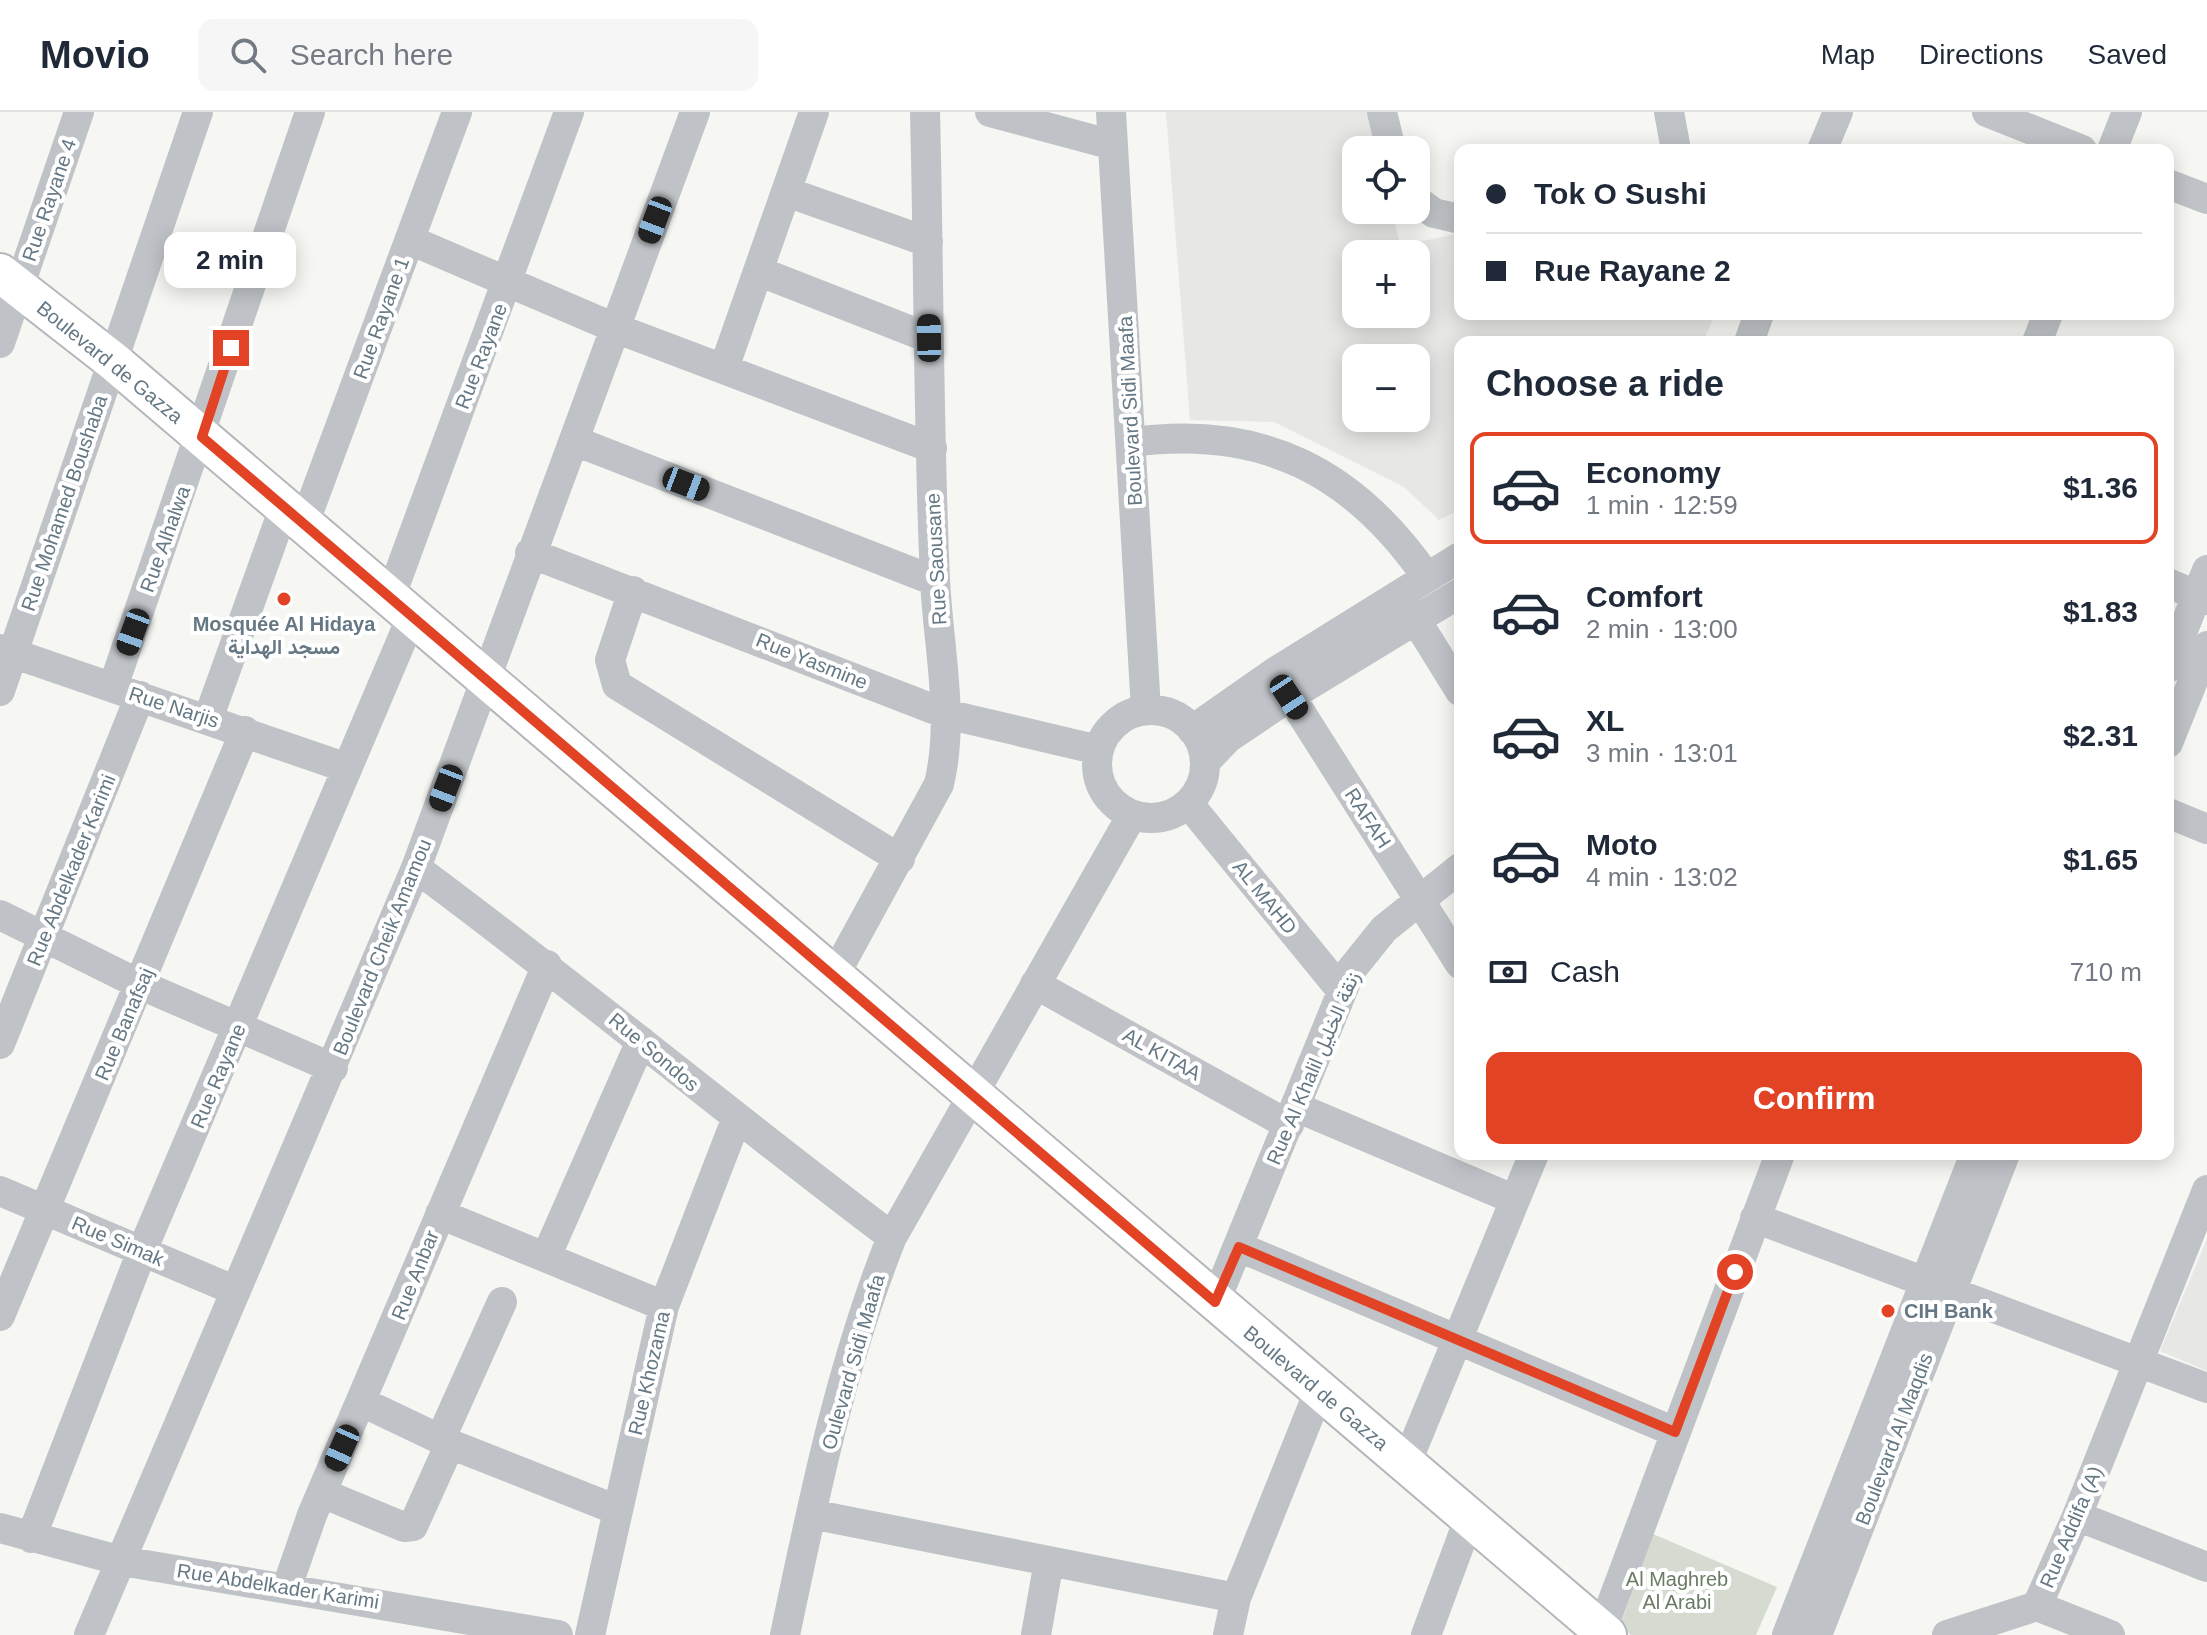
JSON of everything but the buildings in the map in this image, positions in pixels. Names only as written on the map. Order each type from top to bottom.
[{"type":"main road","name":"Boulevard de Gazza","points":[[10,281],[113,361],[1603,1634]]},
{"type":"street","name":"Rue Rayane 4","points":[[0,343],[10,281],[79,112]]},
{"type":"street","name":"Rue Mohamed Boushaba","points":[[0,691],[6,651],[113,361],[198,112]]},
{"type":"street","name":"Rue Alhalwa","points":[[126,692],[202,437],[310,112]]},
{"type":"street","name":"Rue Rayane 1","points":[[208,719],[410,240],[457,112]]},
{"type":"street","name":"Rue Rayane","points":[[31,1538],[142,1251],[239,1029],[347,768],[508,283],[569,112]]},
{"type":"street","name":"Boulevard Cheik Amamou","points":[[89,1635],[416,868],[695,112]]},
{"type":"street","points":[[724,368],[814,112]]},
{"type":"street","name":"Rue Saousane","points":[[833,978],[939,784],[946,714],[935,581],[925,112]]},
{"type":"street","points":[[990,112],[1113,145]]},
{"type":"street","name":"Boulevard Sidi Maafa","points":[[1111,112],[1133,442],[1146,710]]},
{"type":"street","points":[[1382,112],[1388,136]]},
{"type":"street","points":[[1669,112],[1675,144]]},
{"type":"street","points":[[1825,144],[1838,112]]},
{"type":"street","points":[[1987,112],[2067,144]]},
{"type":"street","points":[[2114,144],[2127,112]]},
{"type":"street","points":[[2174,186],[2207,199]]},
{"type":"street","points":[[787,192],[928,242]]},
{"type":"street","points":[[1430,210],[1454,218]]},
{"type":"street","points":[[410,240],[615,328],[932,448]]},
{"type":"street","points":[[758,271],[929,338]]},
{"type":"street","points":[[1133,442],[1175,439],[1233,444],[1271,453],[1318,472],[1344,486],[1374,511],[1401,540],[1426,576]]},
{"type":"street","points":[[575,441],[935,581]]},
{"type":"street","name":"Rue Yasmine","points":[[530,553],[946,714],[1099,750]]},
{"type":"street","points":[[1205,762],[1282,684],[1400,593],[1454,560]]},
{"type":"street","points":[[2174,587],[2196,600],[2174,653]]},
{"type":"street","points":[[633,591],[610,660],[609,670],[617,685],[900,859]]},
{"type":"street","points":[[1400,593],[1454,682]]},
{"type":"street","points":[[1192,730],[1415,620],[1454,597]]},
{"type":"street","points":[[2174,728],[2207,646]]},
{"type":"street","name":"Rue Narjis","points":[[6,651],[347,768]]},
{"type":"street","name":"RAFAH","points":[[1282,684],[1454,954]]},
{"type":"street","name":"Rue Abdelkader Karimi","points":[[0,1044],[45,938],[126,692]]},
{"type":"street","points":[[1146,710],[1168,713],[1192,730],[1201,745],[1205,762],[1199,789],[1188,803],[1162,817],[1132,815],[1118,807],[1103,789],[1097,765],[1099,750],[1107,733],[1120,720],[1146,710]]},
{"type":"street","name":"Rue Banafsaj","points":[[0,1316],[245,731]]},
{"type":"street","name":"AL MAHD","points":[[1188,803],[1341,990]]},
{"type":"street","name":"Oulevard Sidi Maafa","points":[[785,1635],[811,1514],[865,1305],[892,1237],[1132,815]]},
{"type":"street","points":[[2174,815],[2207,829]]},
{"type":"street","name":"Rue Sondos","points":[[416,868],[547,965],[736,1120],[892,1237]]},
{"type":"street","name":"Rue Al Khalil زنقة الخليل","points":[[1215,1302],[1293,1116],[1341,990],[1371,943],[1419,898],[1454,872]]},
{"type":"street","points":[[0,915],[141,985],[333,1068]]},
{"type":"street","name":"Rue Anbar","points":[[287,1587],[298,1549],[547,965]]},
{"type":"street","name":"AL KITAA","points":[[1035,984],[1293,1116],[1513,1199]]},
{"type":"street","points":[[546,1257],[641,1041]]},
{"type":"street","name":"Rue Khozama","points":[[590,1635],[664,1306],[736,1120]]},
{"type":"street","points":[[1406,1464],[1531,1160]]},
{"type":"street","points":[[1603,1634],[1778,1160]]},
{"type":"street","name":"Boulevard Al Maqdis","points":[[1817,1635],[1937,1288],[1973,1160]]},
{"type":"street","name":"Boulevard Al Maqdis","points":[[1787,1635],[1937,1288],[2002,1160]]},
{"type":"street","name":"Rue Addifa (A)","points":[[1947,1635],[2037,1606],[2077,1516],[2207,1190]]},
{"type":"street","name":"Rue Simak","points":[[0,1191],[236,1291]]},
{"type":"street","points":[[440,1214],[664,1306]]},
{"type":"street","points":[[1755,1218],[2207,1388]]},
{"type":"street","points":[[1239,1247],[1675,1432]]},
{"type":"street","points":[[322,1493],[404,1527],[413,1526],[502,1302]]},
{"type":"street","points":[[1228,1635],[1236,1598],[1319,1391]]},
{"type":"street","points":[[362,1402],[445,1442],[617,1510]]},
{"type":"street","points":[[811,1514],[1236,1598]]},
{"type":"street","points":[[2077,1516],[2207,1567]]},
{"type":"street","points":[[1426,1635],[1469,1519]]},
{"type":"street","name":"Rue Abdelkader Karimi","points":[[0,1528],[122,1561],[558,1635]]},
{"type":"street","points":[[1036,1635],[1049,1561]]},
{"type":"street","points":[[2037,1606],[2110,1635]]},
{"type":"shaded area","points":[[1166,112],[1372,112],[1377,136],[1342,136],[1342,224],[1395,224],[1399,240],[1342,240],[1342,328],[1430,328],[1428,240],[1454,234],[1454,320],[1712,320],[1706,336],[1454,336],[1454,513],[1439,520],[1404,487],[1274,422],[1190,420]]},
{"type":"shaded area","points":[[2207,1239],[2207,1371],[2160,1351]]},
{"type":"green space","name":"Al Maghreb Al Arabi","points":[[1653,1534],[1777,1587],[1756,1635],[1631,1635],[1620,1626]]},
{"type":"place","name":"Mosquée Al Hidaya مسجد الهداية","points":[[284,599]]},
{"type":"place","name":"CIH Bank","points":[[1888,1311]]},
{"type":"route","points":[[231,348],[202,437],[1215,1302],[1239,1247],[1675,1432],[1735,1272]]}]
